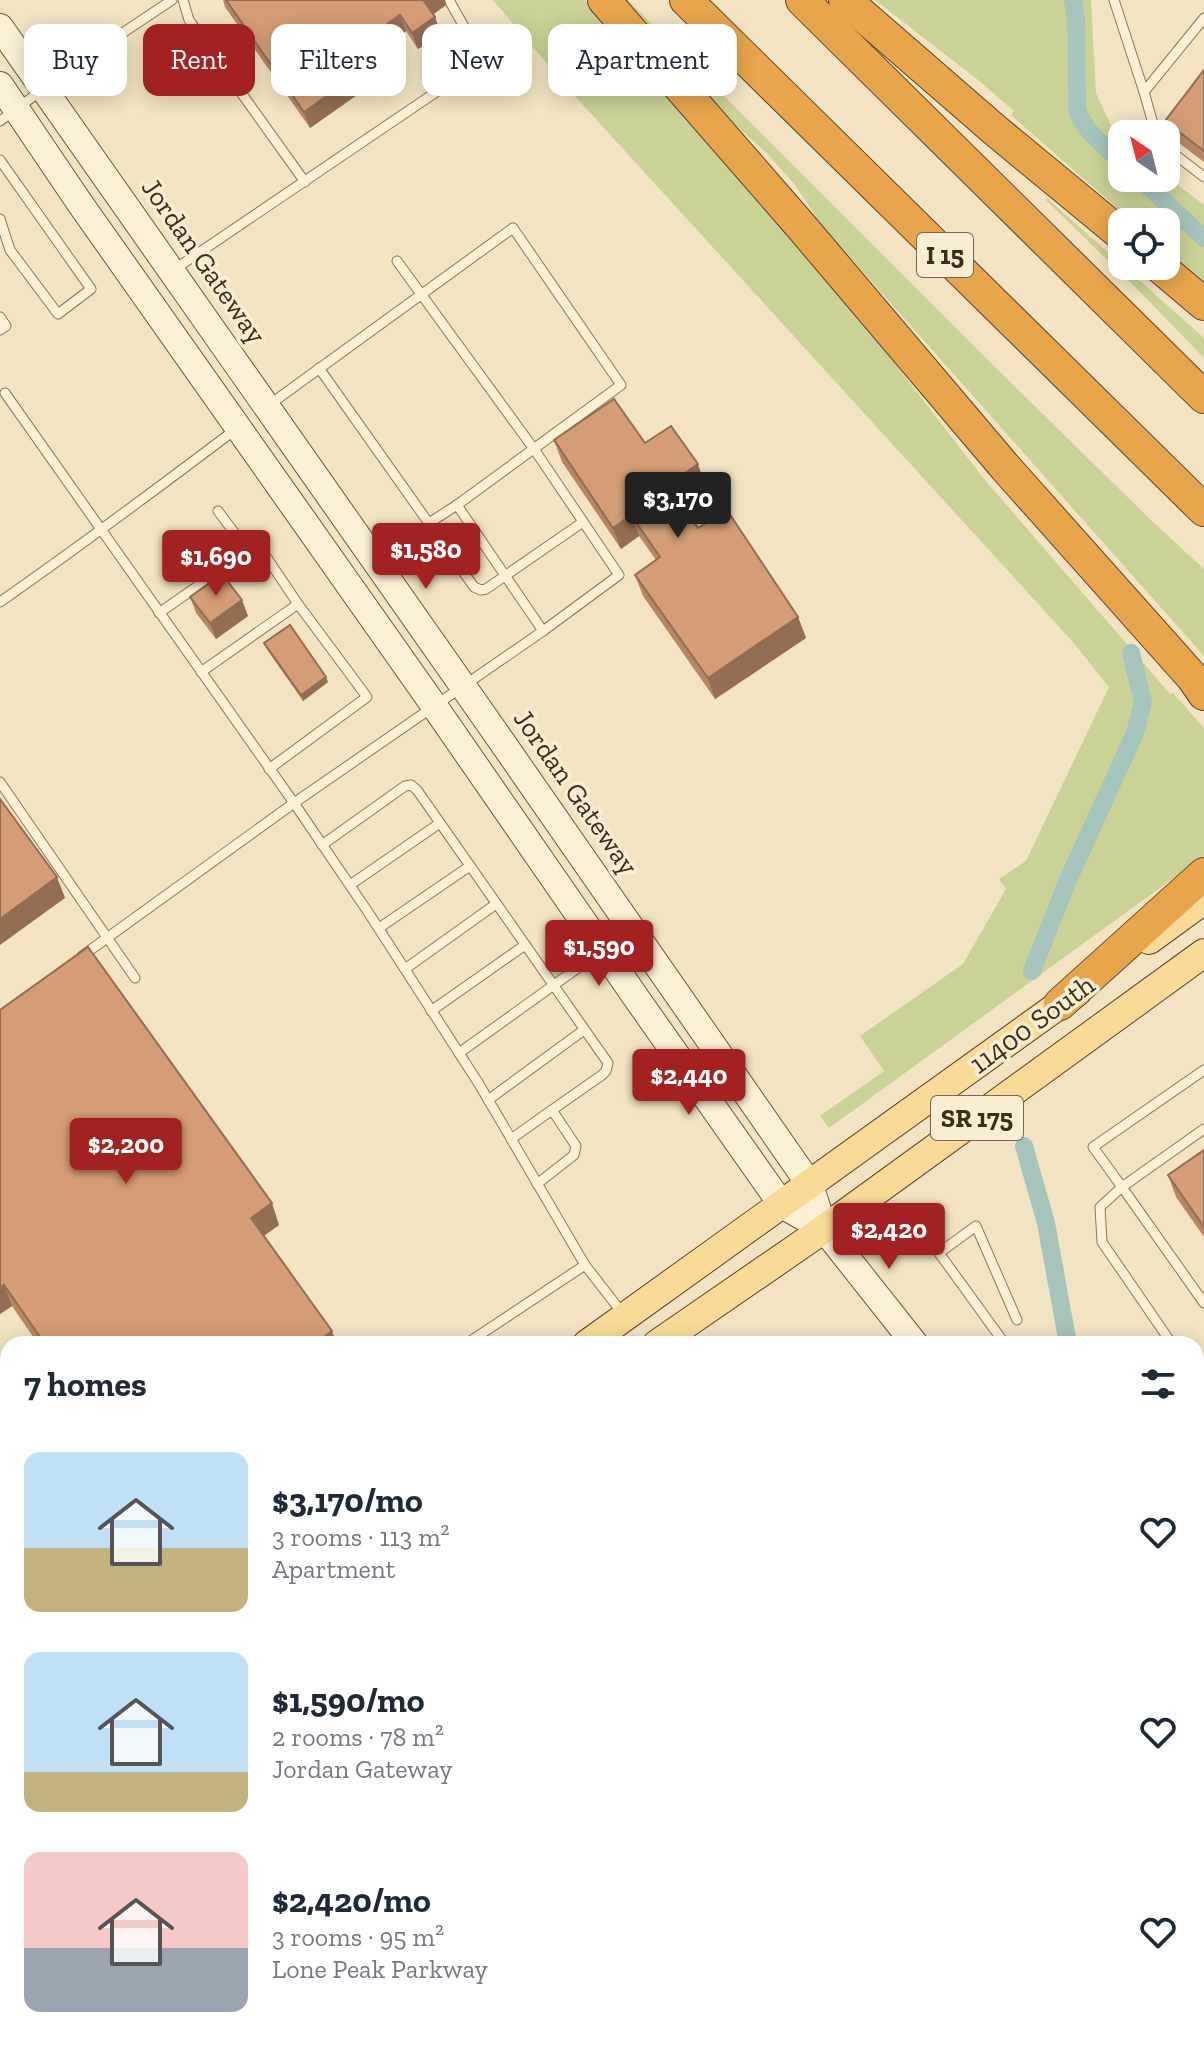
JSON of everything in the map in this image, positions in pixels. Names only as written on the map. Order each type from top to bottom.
[{"type":"highway","points":[[604,0],[1005,467],[1200,686]]},
{"type":"highway","name":"I 15","points":[[686,0],[1204,510]]},
{"type":"highway","points":[[802,0],[1204,397]]},
{"type":"highway","points":[[845,0],[1108,223]]},
{"type":"highway","points":[[1176,280],[1204,304]]},
{"type":"highway","points":[[1060,1004],[1204,874]]},
{"type":"main road","name":"Jordan Gateway","points":[[0,27],[24,62]]},
{"type":"main road","points":[[0,85],[8,115],[237,428],[782,1205],[824,1229],[909,1336]]},
{"type":"main road","name":"Jordan Gateway","points":[[47,96],[810,1185],[824,1229]]},
{"type":"main road","points":[[237,428],[266,407]]},
{"type":"main road","name":"11400 South","points":[[598,1336],[1204,900]]},
{"type":"main road","name":"11400 South","points":[[669,1336],[824,1229],[1204,953]]},
{"type":"lane","points":[[127,30],[172,0]]},
{"type":"lane","points":[[183,0],[189,20],[305,182]]},
{"type":"lane","points":[[172,271],[473,67],[480,55],[449,0]]},
{"type":"lane","points":[[1114,0],[1152,120]]},
{"type":"lane","points":[[1144,92],[1204,18]]},
{"type":"lane","points":[[8,115],[35,96]]},
{"type":"lane","points":[[1180,158],[1204,177]]},
{"type":"lane","points":[[0,160],[91,289],[58,314],[10,250],[0,219]]},
{"type":"lane","points":[[266,407],[513,228],[621,385],[429,523]]},
{"type":"lane","points":[[72,963],[619,575],[534,449],[397,261]]},
{"type":"lane","points":[[0,317],[6,326],[0,330]]},
{"type":"lane","points":[[319,368],[474,587],[486,589],[583,522]]},
{"type":"lane","points":[[5,393],[379,928],[488,1100],[585,1265],[625,1317]]},
{"type":"lane","points":[[0,602],[101,531],[237,428]]},
{"type":"lane","points":[[457,505],[543,631]]},
{"type":"lane","points":[[218,511],[248,551],[267,558],[367,697],[269,769]]},
{"type":"lane","points":[[159,613],[248,551]]},
{"type":"lane","points":[[201,672],[298,604]]},
{"type":"lane","points":[[0,782],[135,978]]},
{"type":"lane","points":[[322,845],[405,786],[411,785],[608,1063],[606,1071],[511,1139]]},
{"type":"lane","points":[[350,885],[440,823]]},
{"type":"lane","points":[[379,928],[470,866]]},
{"type":"lane","points":[[405,969],[496,904]]},
{"type":"lane","points":[[431,1011],[525,945]]},
{"type":"lane","points":[[459,1053],[603,950]]},
{"type":"lane","points":[[488,1100],[584,1030]]},
{"type":"lane","points":[[1204,1070],[1093,1147],[1204,1303]]},
{"type":"lane","points":[[537,1184],[574,1155],[576,1146],[552,1110]]},
{"type":"lane","points":[[1167,1336],[1102,1242],[1100,1207],[1122,1187],[1204,1129]]},
{"type":"lane","points":[[999,1336],[939,1253],[976,1226],[1017,1320]]},
{"type":"lane","points":[[478,1336],[585,1265]]},
{"type":"green space","points":[[493,0],[585,0],[606,24],[548,24],[548,65],[532,46],[532,24],[513,24]]},
{"type":"green space","points":[[622,0],[628,0],[652,24],[644,24]]},
{"type":"green space","points":[[875,0],[1091,0],[1096,93],[1108,120],[1108,192],[1180,192],[1180,187],[1204,205],[1204,284],[1180,263],[1180,208],[1117,208],[1011,115],[1014,111]]},
{"type":"green space","points":[[575,96],[670,96],[811,255],[984,479],[1170,694],[1173,693],[1204,728],[1204,856],[829,1128],[820,1116],[884,1071],[860,1036],[963,964],[1006,889],[999,879],[1026,861],[1109,687],[1072,641]]},
{"type":"green space","points":[[709,96],[724,96],[997,369],[1204,569],[1204,656],[823,227],[795,185],[768,154]]},
{"type":"green space","points":[[1046,200],[1108,252],[1108,261]]},
{"type":"green space","points":[[1128,280],[1139,280],[1204,338],[1204,358]]},
{"type":"building","points":[[226,0],[425,0],[435,17],[412,33],[400,15],[387,24],[271,24],[271,65],[255,42],[255,24],[243,24]]},
{"type":"building","points":[[1204,70],[1204,151],[1180,133],[1180,120],[1166,120]]},
{"type":"building","points":[[293,96],[327,96],[304,112]]},
{"type":"building","points":[[614,399],[645,443],[671,426],[698,464],[669,484],[698,528],[727,510],[798,617],[708,678],[635,575],[660,557],[631,515],[613,528],[554,440]]},
{"type":"building","points":[[222,574],[242,600],[210,623],[190,597]]},
{"type":"building","points":[[290,625],[326,677],[301,695],[264,643]]},
{"type":"building","points":[[0,799],[57,877],[0,919]]},
{"type":"building","points":[[88,947],[272,1203],[251,1218],[332,1331],[325,1336],[39,1336],[4,1285],[0,1288],[0,1010]]},
{"type":"building","points":[[1204,1150],[1204,1227],[1168,1175]]},
{"type":"waterway","points":[[1073,0],[1077,109],[1090,132],[1108,149]]},
{"type":"waterway","points":[[1154,192],[1204,238]]},
{"type":"waterway","points":[[1032,971],[1068,880],[1135,733],[1143,702],[1131,653]]},
{"type":"waterway","points":[[1024,1146],[1046,1223],[1067,1336]]}]
